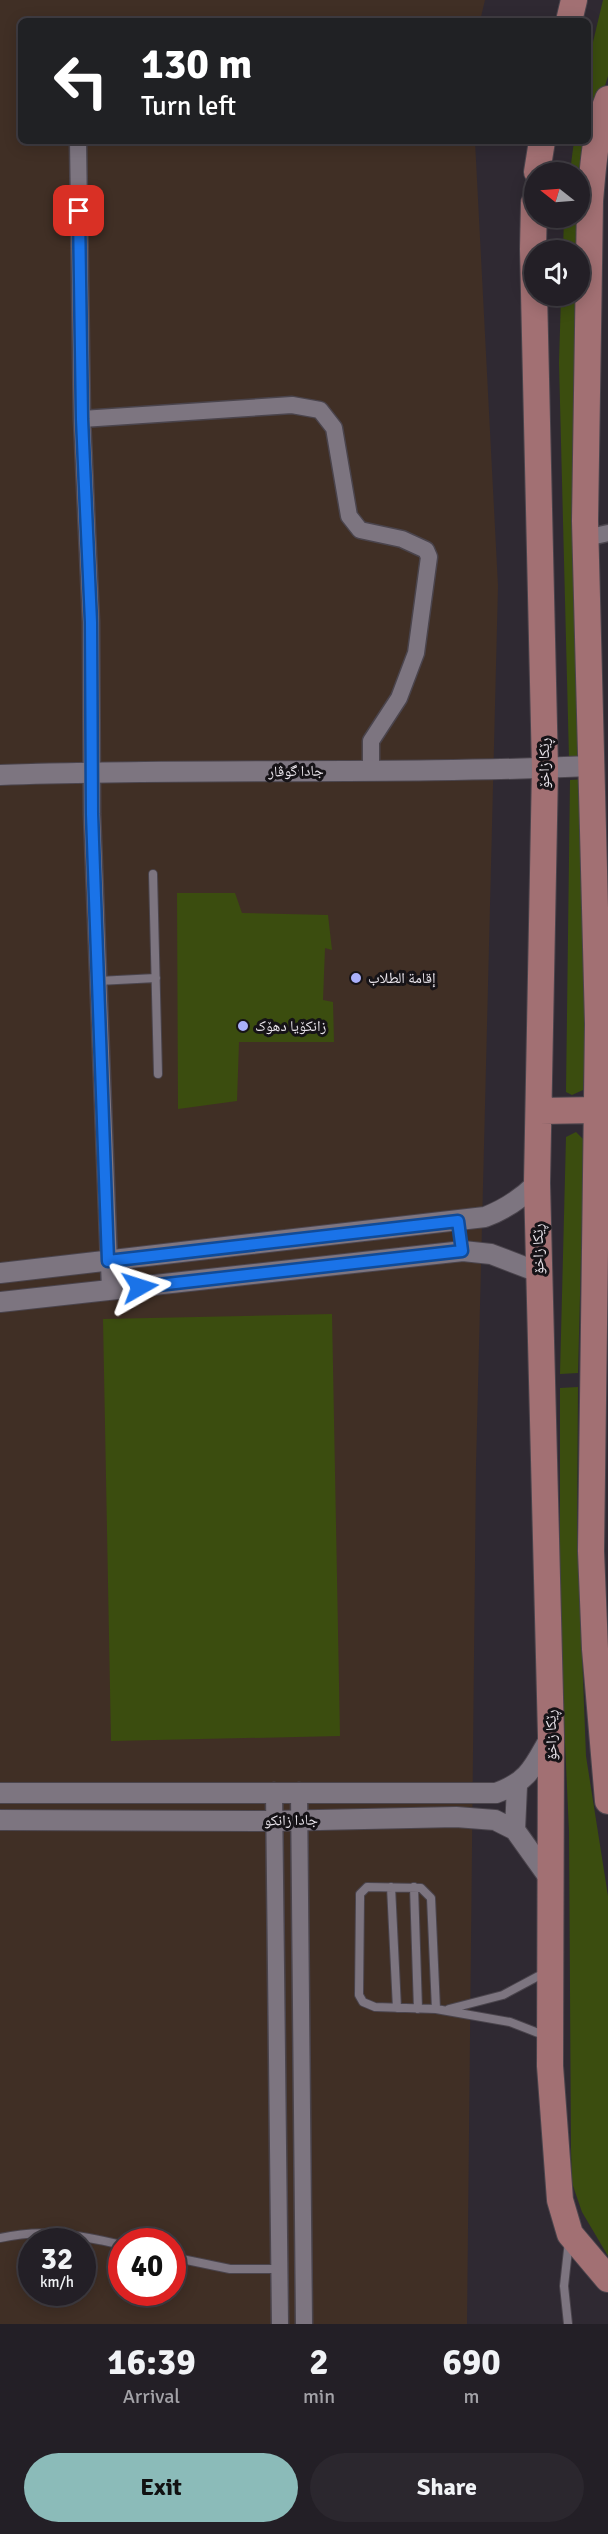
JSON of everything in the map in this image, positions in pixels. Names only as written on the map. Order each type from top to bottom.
[{"type":"main road","points":[[570,18],[574,0]]},
{"type":"main road","points":[[608,99],[602,113],[593,164],[590,201],[585,428],[597,535],[591,766],[603,1024],[597,1110],[600,1443],[591,1551],[602,1648],[608,1801]]},
{"type":"main road","points":[[539,162],[542,144]]},
{"type":"main road","name":"ڕێکا زاخۆ","points":[[533,228],[545,769],[537,1183],[551,1736],[550,2038],[560,2200],[570,2234],[608,2279]]},
{"type":"main road","points":[[540,1111],[597,1110]]},
{"type":"street","points":[[78,144],[82,419],[91,622],[92,771],[110,1290]]},
{"type":"street","points":[[82,419],[292,405],[320,410],[334,428],[350,516],[360,530],[402,540],[426,550],[429,557],[416,653],[399,698],[371,741],[371,770]]},
{"type":"street","name":"جادا گوڤار","points":[[0,775],[92,771],[474,772],[591,766]]},
{"type":"street","points":[[0,1274],[485,1217],[505,1210],[537,1183]]},
{"type":"street","points":[[458,1221],[462,1251]]},
{"type":"street","points":[[0,1302],[462,1251],[491,1254],[538,1272]]},
{"type":"street","points":[[551,1736],[529,1772],[517,1786],[515,1830],[552,1882]]},
{"type":"street","name":"جادا زانکو","points":[[0,1793],[299,1791],[496,1793],[517,1786]]},
{"type":"street","points":[[274,1791],[280,2324]]},
{"type":"street","points":[[299,1791],[304,2324]]},
{"type":"street","name":"جادا زانکو","points":[[0,1820],[298,1821],[456,1817],[495,1820],[515,1830]]},
{"type":"lane","points":[[153,874],[158,1074]]},
{"type":"lane","points":[[98,981],[156,978]]},
{"type":"lane","points":[[436,2009],[431,1898],[427,1892],[414,1887],[367,1887],[360,1894],[359,1995],[368,2006],[446,2010],[510,2022],[550,2038]]},
{"type":"lane","points":[[391,1887],[397,2008]]},
{"type":"lane","points":[[414,1887],[418,2008]]},
{"type":"lane","points":[[446,2010],[503,1995],[550,1970]]},
{"type":"lane","points":[[0,2238],[22,2233],[62,2232],[108,2242]]},
{"type":"lane","points":[[568,2324],[564,2286],[570,2234]]},
{"type":"lane","points":[[186,2260],[230,2269],[281,2269]]},
{"type":"shaded area","name":"زانکۆیا دهۆک","points":[[0,0],[485,0],[481,18],[18,18],[18,144],[475,144],[498,586],[476,1466],[467,2324],[0,2324]]},
{"type":"green space","points":[[603,0],[608,0],[608,76],[600,102],[590,172],[590,162],[571,162],[574,144],[591,144],[591,50]]},
{"type":"green space","points":[[564,228],[582,228],[580,240],[563,240]]},
{"type":"green space","points":[[561,306],[578,306],[589,756],[569,758],[559,363]]},
{"type":"green space","points":[[587,779],[589,963],[583,1090],[572,1095],[566,1092],[570,780]]},
{"type":"green space","points":[[177,893],[235,893],[242,913],[328,915],[332,950],[325,948],[323,1000],[333,1002],[334,1042],[239,1042],[237,1101],[178,1109]]},
{"type":"green space","points":[[576,1132],[584,1140],[578,1373],[560,1374],[566,1137]]},
{"type":"green space","points":[[332,1314],[340,1736],[111,1741],[103,1319]]},
{"type":"green space","points":[[578,1387],[577,1526],[586,1756],[608,1896],[608,2256],[582,2212],[572,2183],[569,1831],[560,1633],[560,1388]]},
{"type":"place","name":"إقامة الطلاب","points":[[356,978]]},
{"type":"place","name":"زانکۆیا دهۆک","points":[[243,1026]]},
{"type":"route","points":[[79,211],[82,419],[91,622],[92,814],[108,1261],[458,1221],[462,1251],[140,1287]]}]
